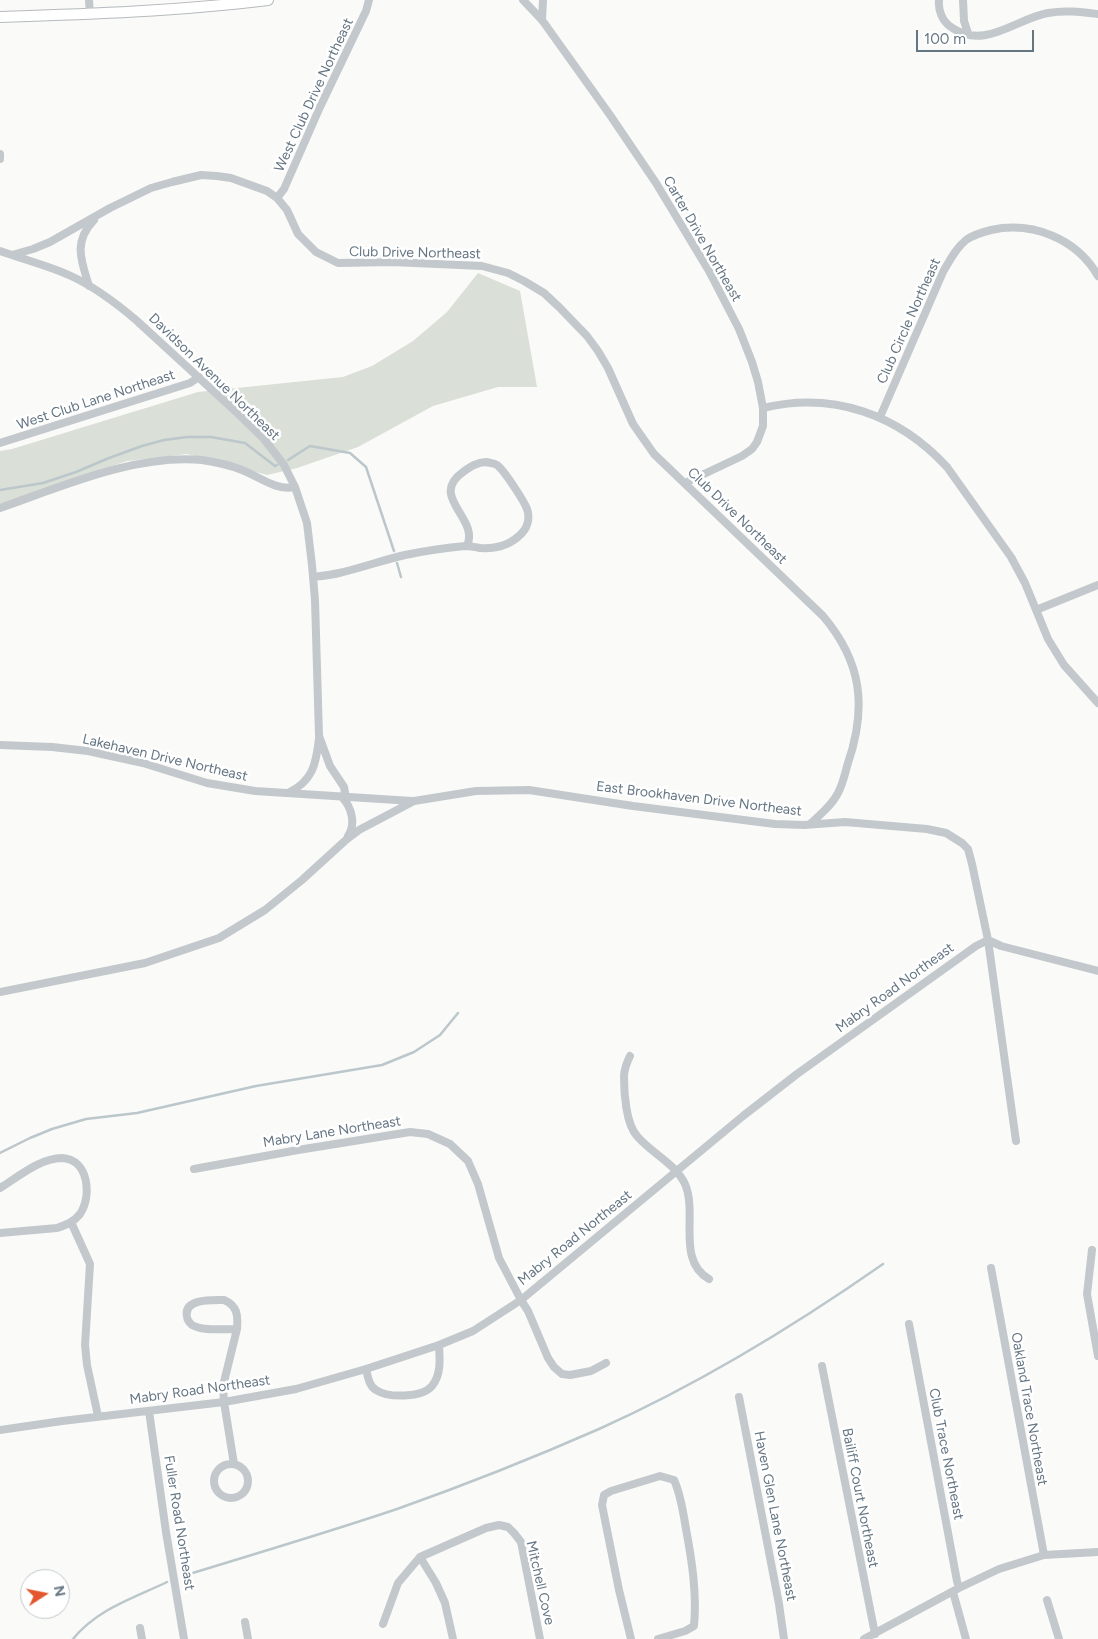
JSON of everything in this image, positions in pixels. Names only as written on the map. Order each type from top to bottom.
[{"type":"main road","points":[[0,16],[90,14],[216,6],[268,0]]},
{"type":"street","points":[[89,0],[90,14]]},
{"type":"street","name":"West Club Drive Northeast","points":[[277,198],[284,189],[320,107],[366,11],[369,0]]},
{"type":"street","name":"Carter Drive Northeast","points":[[523,0],[542,20],[656,183],[709,271],[739,329],[756,376],[763,408],[761,433],[752,449],[742,456],[685,483]]},
{"type":"street","points":[[542,20],[543,0]]},
{"type":"street","points":[[939,0],[939,9],[947,24],[954,29],[976,36],[992,34],[1047,13],[1071,11],[1098,14]]},
{"type":"street","points":[[963,0],[964,21],[968,33]]},
{"type":"street","points":[[0,154],[0,159]]},
{"type":"street","name":"Club Drive Northeast","points":[[12,255],[50,242],[124,200],[151,188],[202,176],[217,176],[231,178],[267,191],[277,198],[287,210],[298,234],[316,252],[338,263],[388,262],[482,266],[508,273],[544,293],[598,351],[608,368],[633,424],[654,454],[823,616],[840,638],[851,661],[857,681],[860,702],[859,723],[856,741],[838,793],[832,802],[810,824]]},
{"type":"street","points":[[89,286],[81,262],[81,245],[88,227],[101,214]]},
{"type":"street","name":"Club Circle Northeast","points":[[880,417],[943,272],[966,240],[999,228],[1017,228],[1047,233],[1078,252],[1092,266],[1098,276]]},
{"type":"street","points":[[0,251],[12,255]]},
{"type":"street","name":"Davidson Avenue Northeast","points":[[12,255],[55,269],[89,286],[136,320],[235,410],[270,446],[284,465],[295,487],[307,523],[313,576],[319,736],[317,759],[310,776],[297,789],[286,794]]},
{"type":"street","name":"West Club Lane Northeast","points":[[0,443],[190,383],[198,377]]},
{"type":"street","points":[[763,408],[778,404],[803,402],[818,402],[855,408],[880,417],[917,439],[935,454],[947,467],[1011,557],[1025,583],[1048,639],[1064,666],[1098,703]]},
{"type":"street","points":[[0,508],[75,482],[129,466],[174,460],[198,460],[221,464],[253,474],[279,488],[295,487]]},
{"type":"street","points":[[313,576],[337,574],[405,555],[467,546],[491,548],[510,543],[521,534],[528,523],[528,510],[505,474],[498,466],[492,463],[478,463],[470,467],[456,476],[451,486],[453,502],[466,522],[470,533],[470,540],[467,546]]},
{"type":"street","points":[[1036,610],[1098,585]]},
{"type":"street","name":"Davidson Avenue Northeast","points":[[319,736],[330,766],[344,787],[358,797]]},
{"type":"street","name":"Lakehaven Drive Northeast","points":[[0,745],[52,747],[88,751],[129,759],[207,783],[255,790],[286,794],[414,802]]},
{"type":"street","points":[[344,787],[342,797],[347,803],[353,821],[351,832],[347,839]]},
{"type":"street","name":"East Brookhaven Drive Northeast","points":[[0,992],[145,963],[219,938],[265,910],[359,830],[414,802],[476,791],[529,790],[775,824],[845,822],[927,829],[946,832],[955,837],[968,850],[989,943],[1016,1140]]},
{"type":"street","points":[[989,943],[1098,971]]},
{"type":"street","name":"Mabry Road Northeast","points":[[0,1430],[98,1416],[224,1402],[296,1389],[366,1370],[439,1345],[473,1331],[520,1300],[743,1116],[797,1074],[976,946],[989,943]]},
{"type":"street","points":[[630,1056],[624,1076],[627,1112],[630,1122],[636,1136],[676,1171],[684,1182],[690,1201],[689,1232],[693,1260],[700,1274],[708,1280]]},
{"type":"street","name":"Mabry Lane Northeast","points":[[194,1170],[389,1134],[410,1132],[428,1134],[450,1144],[468,1161],[478,1184],[499,1258],[520,1300],[528,1310],[548,1358],[562,1374]]},
{"type":"street","points":[[0,1188],[44,1162],[62,1158],[73,1161],[78,1165],[84,1174],[87,1195],[81,1213],[71,1222],[57,1228],[0,1233]]},
{"type":"street","points":[[71,1222],[90,1264],[85,1345],[87,1365],[98,1416]]},
{"type":"street","points":[[1092,1250],[1087,1294],[1098,1356]]},
{"type":"street","name":"Oakland Trace Northeast","points":[[991,1268],[1044,1555]]},
{"type":"street","points":[[234,1464],[223,1386],[237,1329],[238,1319],[236,1310],[231,1303],[224,1300],[199,1301],[188,1309],[186,1316],[194,1326],[211,1329],[237,1329]]},
{"type":"street","name":"Club Trace Northeast","points":[[909,1324],[966,1639]]},
{"type":"street","points":[[366,1370],[369,1381],[374,1389],[382,1393],[393,1395],[418,1394],[433,1385],[439,1372],[439,1345]]},
{"type":"street","points":[[558,1383],[562,1374],[570,1375],[590,1372],[606,1363]]},
{"type":"street","name":"Bailiff Court Northeast","points":[[822,1366],[875,1634]]},
{"type":"street","name":"Haven Glen Lane Northeast","points":[[739,1397],[784,1639]]},
{"type":"street","name":"Fuller Road Northeast","points":[[150,1410],[166,1532],[184,1639]]},
{"type":"street","points":[[234,1464],[247,1474],[247,1486],[238,1496],[223,1497],[215,1488],[214,1476],[219,1469],[234,1464]]},
{"type":"street","points":[[631,1639],[602,1505],[604,1495],[611,1491],[660,1476],[674,1480],[680,1494],[694,1572],[695,1615],[694,1626],[685,1632],[658,1639]]},
{"type":"street","name":"Mitchell Cove","points":[[383,1624],[398,1583],[420,1557],[486,1528],[499,1525],[508,1527],[520,1542],[540,1639]]},
{"type":"street","points":[[864,1639],[999,1569],[1044,1555],[1098,1552]]},
{"type":"street","points":[[420,1557],[436,1583],[445,1603],[453,1639]]},
{"type":"street","points":[[1046,1600],[1058,1639]]},
{"type":"street","points":[[245,1622],[248,1639]]},
{"type":"street","points":[[140,1628],[142,1639]]},
{"type":"shaded area","points":[[478,273],[520,291],[537,387],[498,387],[433,406],[358,447],[297,468],[267,475],[187,454],[127,461],[0,504],[0,451],[12,449],[198,392],[343,377],[372,366],[413,341],[447,312]]},
{"type":"waterway","points":[[0,490],[43,483],[142,446],[164,440],[187,437],[211,437],[245,443],[275,466],[277,465]]},
{"type":"waterway","points":[[288,460],[310,446],[350,453],[366,467],[394,551]]},
{"type":"waterway","points":[[397,563],[401,577]]},
{"type":"waterway","points":[[0,1153],[52,1129],[86,1119],[137,1113],[256,1086],[382,1065],[414,1052],[440,1035],[458,1013]]},
{"type":"waterway","points":[[183,1576],[397,1509],[499,1471],[599,1429],[709,1374],[815,1310],[883,1264]]},
{"type":"waterway","points":[[73,1639],[93,1620],[105,1612],[167,1582]]}]
